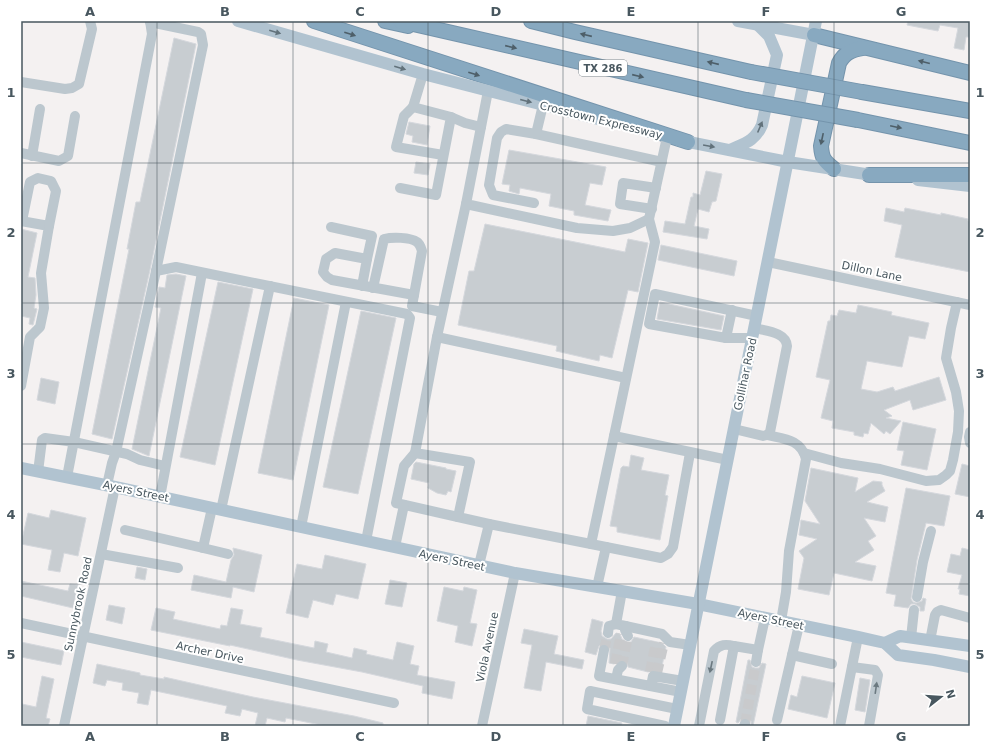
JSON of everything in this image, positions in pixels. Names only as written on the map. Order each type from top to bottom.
[{"type":"highway","points":[[314,21],[688,142]]},
{"type":"highway","points":[[385,21],[460,36]]},
{"type":"highway","name":"TX 286","points":[[400,21],[460,36],[746,100],[970,142]]},
{"type":"highway","name":"TX 286","points":[[531,21],[751,72],[970,111]]},
{"type":"highway","points":[[815,28],[864,48],[970,73]]},
{"type":"highway","points":[[834,169],[824,162],[821,146],[839,63],[843,56],[852,50],[864,48]]},
{"type":"highway","points":[[869,175],[970,175]]},
{"type":"main road","name":"Crosstown Expressway","points":[[238,21],[424,74],[688,142],[788,162],[869,175],[970,186]]},
{"type":"main road","points":[[738,21],[758,25],[815,28]]},
{"type":"main road","points":[[730,150],[753,139],[762,125],[776,54],[769,36],[758,25]]},
{"type":"main road","name":"Gollihar Road","points":[[674,726],[815,28]]},
{"type":"main road","name":"Ayers Street","points":[[21,468],[160,496],[515,573],[698,604],[858,637],[885,643],[898,655],[970,667]]},
{"type":"main road","points":[[885,643],[900,636],[930,641],[970,644]]},
{"type":"main road","points":[[934,660],[970,663]]},
{"type":"street","points":[[21,82],[65,89],[72,88],[78,84],[92,29],[90,21]]},
{"type":"street","points":[[67,477],[152,34],[150,21]]},
{"type":"street","name":"Sunnybrook Road","points":[[64,726],[101,554],[111,486],[112,463],[116,452],[156,271],[203,45],[201,34],[198,32],[150,21]]},
{"type":"street","points":[[424,74],[413,107],[404,116],[396,147],[443,155]]},
{"type":"street","points":[[488,91],[466,204],[442,312],[415,452],[404,466],[396,503],[489,524],[661,558],[668,554],[673,548],[690,453]]},
{"type":"street","points":[[536,134],[543,105]]},
{"type":"street","points":[[413,107],[451,117],[465,123],[481,126]]},
{"type":"street","points":[[32,156],[40,109]]},
{"type":"street","points":[[21,154],[59,161],[68,156],[75,116]]},
{"type":"street","points":[[400,188],[436,195],[451,117]]},
{"type":"street","points":[[534,203],[493,195],[490,190],[489,185],[497,143],[501,132],[506,129],[536,134],[662,162]]},
{"type":"street","points":[[591,544],[655,242],[650,214],[667,137]]},
{"type":"street","points":[[478,139],[497,143]]},
{"type":"street","points":[[21,386],[30,337],[40,327],[44,308],[40,273],[56,191],[51,181],[38,178],[30,182],[22,221],[49,226]]},
{"type":"street","points":[[650,214],[620,204],[623,183],[656,188]]},
{"type":"street","points":[[466,204],[577,228],[613,231],[630,228],[650,214]]},
{"type":"street","points":[[331,227],[384,239],[392,237],[416,242],[422,251],[412,306],[442,312]]},
{"type":"street","points":[[362,286],[372,236]]},
{"type":"street","points":[[373,288],[384,239]]},
{"type":"street","points":[[367,260],[335,252],[326,259],[324,272],[326,277],[332,280],[414,295]]},
{"type":"street","name":"Dillon Lane","points":[[768,262],[970,305]]},
{"type":"street","points":[[156,271],[176,267],[407,314],[410,318],[366,541]]},
{"type":"street","points":[[160,496],[202,273]]},
{"type":"street","points":[[203,548],[216,509],[270,286]]},
{"type":"street","points":[[757,316],[655,294],[649,324],[726,338],[754,333],[782,336],[786,340],[787,346],[770,432],[766,435]]},
{"type":"street","points":[[301,527],[346,302]]},
{"type":"street","points":[[804,453],[841,463],[880,470],[926,481],[939,480],[946,475],[950,471],[958,432],[959,411],[956,392],[946,358],[957,302]]},
{"type":"street","points":[[726,338],[732,310]]},
{"type":"street","points":[[437,337],[626,378]]},
{"type":"street","points":[[734,429],[763,436],[766,435],[791,440],[799,446],[806,459],[789,551],[786,592],[781,621]]},
{"type":"street","points":[[970,432],[970,443]]},
{"type":"street","points":[[614,436],[728,460]]},
{"type":"street","points":[[38,472],[43,438],[74,442],[165,466]]},
{"type":"street","points":[[415,452],[470,462],[458,517]]},
{"type":"street","points":[[395,547],[404,505]]},
{"type":"street","points":[[479,565],[489,524]]},
{"type":"street","points":[[125,530],[228,554]]},
{"type":"street","points":[[917,597],[931,531]]},
{"type":"street","points":[[597,587],[606,547]]},
{"type":"street","points":[[101,554],[178,568]]},
{"type":"street","name":"Viola Avenue","points":[[482,726],[515,573]]},
{"type":"street","points":[[616,624],[622,591]]},
{"type":"street","points":[[911,638],[914,610]]},
{"type":"street","points":[[930,641],[935,615],[937,612],[941,610],[970,618]]},
{"type":"street","points":[[756,662],[765,618]]},
{"type":"street","name":"Archer Drive","points":[[21,623],[394,703]]},
{"type":"street","points":[[616,624],[625,631],[670,642],[690,645]]},
{"type":"street","points":[[608,633],[609,626],[616,624]]},
{"type":"street","points":[[777,720],[799,625]]},
{"type":"street","points":[[840,726],[858,637]]},
{"type":"street","points":[[699,726],[714,651],[718,646],[725,644],[758,650]]},
{"type":"street","points":[[720,720],[734,646]]},
{"type":"street","points":[[604,650],[599,676],[618,670],[651,686],[682,686]]},
{"type":"street","points":[[792,655],[832,664]]},
{"type":"street","points":[[852,666],[875,670],[878,675],[869,726]]},
{"type":"street","points":[[651,686],[653,674],[682,686]]},
{"type":"street","points":[[665,726],[587,709],[590,691],[677,709]]},
{"type":"building","points":[[908,21],[970,21],[970,37],[966,37],[964,50],[954,48],[958,28],[940,25],[938,31],[907,25]]},
{"type":"building","points":[[174,38],[196,44],[150,270],[112,439],[92,434],[129,249],[127,249],[136,202],[140,202]]},
{"type":"building","points":[[409,122],[430,126],[427,145],[412,142],[413,136],[406,134]]},
{"type":"building","points":[[509,150],[606,167],[602,185],[590,183],[585,205],[611,210],[608,221],[574,215],[574,211],[549,206],[551,194],[520,188],[519,194],[509,191],[510,185],[502,184]]},
{"type":"building","points":[[416,162],[430,164],[428,175],[414,173]]},
{"type":"building","points":[[706,171],[722,174],[716,201],[712,202],[709,212],[698,209],[694,226],[709,229],[707,239],[663,232],[665,221],[685,224],[691,197],[693,197],[693,193],[700,195]]},
{"type":"building","points":[[886,208],[904,212],[905,208],[941,215],[941,213],[968,219],[970,222],[970,272],[895,257],[902,225],[884,221]]},
{"type":"building","points":[[485,224],[625,252],[628,239],[648,243],[638,292],[628,290],[612,358],[600,355],[599,361],[556,351],[557,346],[458,325],[469,271],[474,271]]},
{"type":"building","points":[[21,229],[37,233],[28,277],[35,278],[36,295],[34,308],[37,309],[33,325],[29,324],[30,318],[21,316]]},
{"type":"building","points":[[661,245],[737,261],[734,276],[658,260]]},
{"type":"building","points":[[176,274],[186,276],[149,456],[132,449],[161,308],[155,307],[159,287],[165,288],[167,275]]},
{"type":"building","points":[[218,282],[253,289],[215,465],[180,457]]},
{"type":"building","points":[[294,298],[329,305],[293,480],[258,473]]},
{"type":"building","points":[[660,302],[724,316],[721,330],[657,319]]},
{"type":"building","points":[[858,305],[892,312],[891,315],[929,323],[925,339],[909,336],[902,367],[867,361],[861,389],[877,392],[893,387],[895,391],[939,377],[946,400],[913,410],[910,400],[884,410],[892,416],[886,418],[901,421],[890,434],[886,431],[884,434],[871,423],[868,434],[864,433],[863,437],[854,435],[854,432],[832,428],[833,421],[821,418],[830,380],[816,377],[828,321],[830,321],[831,315],[837,316],[839,310],[856,313]]},
{"type":"building","points":[[361,311],[396,318],[358,494],[323,487]]},
{"type":"building","points":[[41,378],[59,382],[55,404],[37,400]]},
{"type":"building","points":[[903,422],[936,429],[927,470],[901,465],[904,451],[897,450]]},
{"type":"building","points":[[631,455],[644,458],[641,470],[669,475],[665,495],[668,496],[660,540],[617,532],[617,527],[610,526],[621,468],[623,466],[629,467]]},
{"type":"building","points":[[416,462],[456,471],[451,492],[448,491],[446,495],[437,493],[428,488],[429,483],[411,479],[414,464]]},
{"type":"building","points":[[962,464],[970,466],[970,497],[955,494]]},
{"type":"building","points":[[811,468],[858,478],[855,492],[873,481],[882,482],[885,491],[867,502],[888,507],[885,522],[864,518],[876,536],[868,541],[874,550],[855,562],[876,566],[872,581],[834,573],[829,595],[798,589],[804,558],[799,551],[817,539],[799,535],[801,520],[820,524],[805,501]]},
{"type":"building","points":[[906,488],[950,496],[944,526],[926,523],[917,560],[911,599],[916,603],[922,601],[923,598],[926,599],[924,611],[920,611],[920,607],[915,604],[911,604],[908,608],[894,606],[896,595],[886,593]]},
{"type":"building","points":[[51,510],[86,518],[78,556],[64,553],[60,572],[48,570],[52,550],[21,544],[28,513],[49,518]]},
{"type":"building","points":[[233,548],[262,555],[254,592],[233,587],[231,598],[191,590],[194,575],[226,582],[231,560],[234,555]]},
{"type":"building","points":[[962,548],[970,550],[970,596],[959,594],[960,589],[958,589],[962,575],[947,572],[951,554],[960,556]]},
{"type":"building","points":[[325,555],[366,564],[358,599],[336,594],[333,605],[313,600],[308,618],[286,613],[297,564],[322,569]]},
{"type":"building","points":[[137,567],[147,569],[145,580],[135,578]]},
{"type":"building","points":[[390,580],[407,583],[402,607],[385,604]]},
{"type":"building","points":[[21,581],[68,591],[70,584],[78,585],[73,608],[21,596]]},
{"type":"building","points":[[444,587],[463,591],[464,587],[477,590],[470,623],[477,624],[472,646],[455,642],[458,626],[437,621]]},
{"type":"building","points":[[109,605],[125,608],[122,624],[106,620]]},
{"type":"building","points":[[156,608],[175,612],[173,619],[220,629],[221,625],[227,626],[231,608],[243,610],[240,624],[262,628],[260,637],[314,648],[315,641],[328,644],[326,652],[352,658],[354,648],[367,651],[366,654],[393,660],[397,642],[414,646],[410,664],[419,666],[417,675],[455,682],[452,699],[422,693],[423,686],[362,672],[151,630]]},
{"type":"building","points":[[592,619],[603,622],[601,631],[602,636],[607,639],[611,639],[616,633],[620,634],[622,639],[627,642],[631,642],[634,637],[662,643],[666,647],[661,671],[654,670],[648,672],[628,667],[627,662],[623,660],[620,660],[614,664],[609,663],[610,648],[606,644],[599,646],[596,655],[585,652]]},
{"type":"building","points":[[524,629],[558,636],[554,654],[584,660],[582,669],[546,662],[541,691],[524,688],[532,645],[521,643]]},
{"type":"building","points":[[21,642],[64,651],[61,665],[21,657]]},
{"type":"building","points":[[748,660],[750,660],[752,667],[755,668],[759,668],[762,663],[766,664],[753,726],[751,726],[751,721],[748,718],[742,718],[738,723],[736,722]]},
{"type":"building","points":[[97,664],[140,673],[140,675],[164,679],[164,677],[253,697],[354,716],[383,723],[383,726],[326,726],[286,718],[285,722],[267,718],[265,726],[255,726],[258,713],[242,709],[240,716],[225,713],[227,706],[151,690],[148,705],[137,703],[139,693],[122,690],[123,683],[107,680],[105,686],[93,683]]},
{"type":"building","points":[[42,676],[54,679],[46,718],[50,719],[48,726],[21,726],[22,704],[36,707]]},
{"type":"building","points":[[802,676],[835,683],[827,718],[788,709],[791,695],[797,697]]},
{"type":"building","points":[[860,678],[870,680],[865,712],[855,710]]},
{"type":"building","points":[[588,716],[622,723],[621,726],[586,726]]},
{"type":"tunnel","points":[[604,650],[608,633]]},
{"type":"tunnel","points":[[615,664],[621,634]]},
{"type":"tunnel","points":[[622,666],[628,636]]},
{"type":"tunnel","points":[[650,672],[656,642]]},
{"type":"tunnel","points":[[657,673],[664,643]]},
{"type":"tunnel","points":[[745,724],[756,662]]}]
